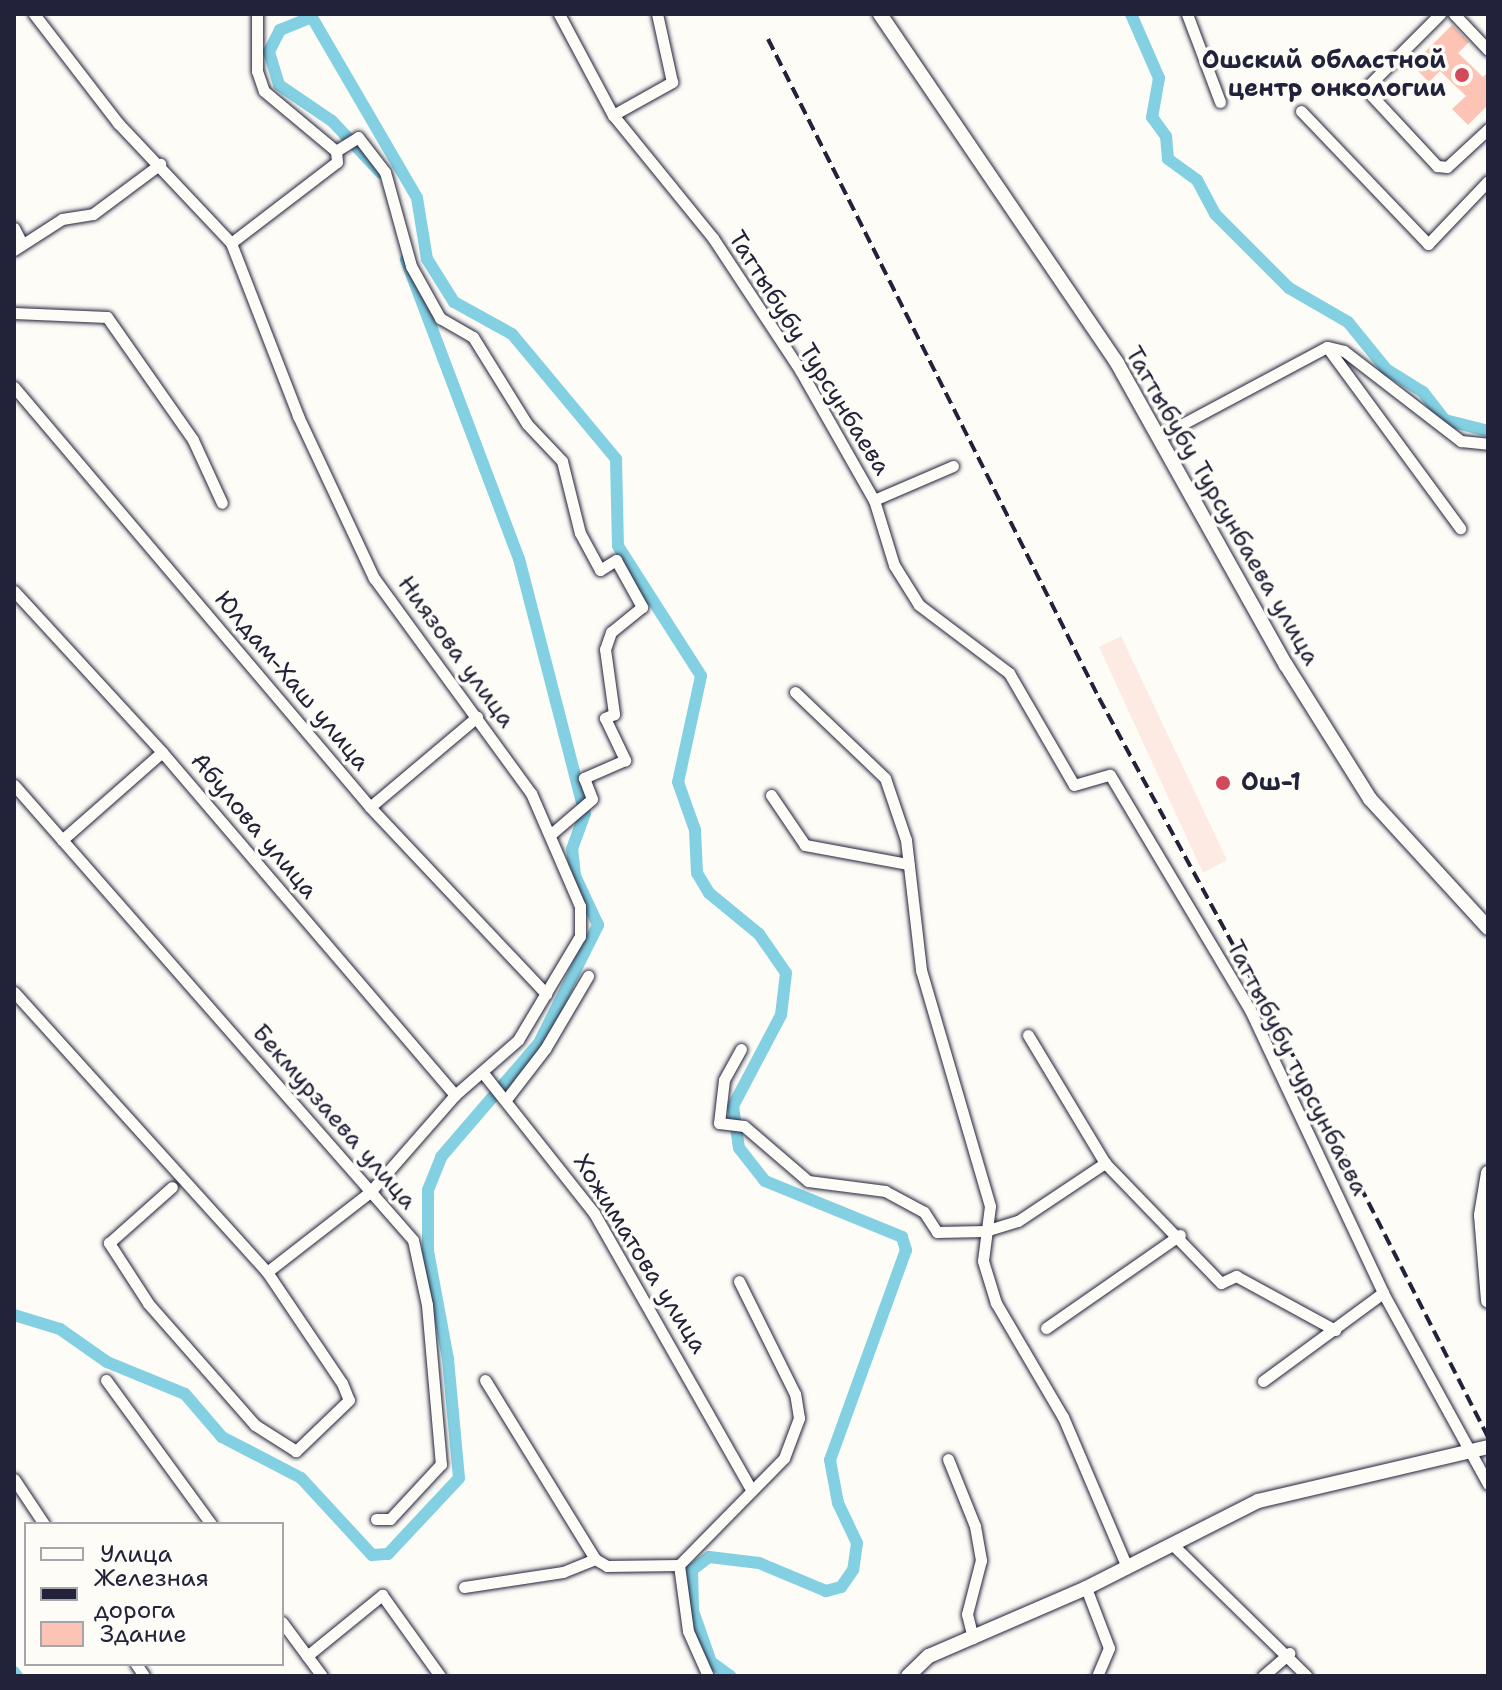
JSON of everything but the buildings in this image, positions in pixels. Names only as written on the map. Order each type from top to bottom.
[{"type":"street","points":[[257,14],[257,71],[264,91],[344,144]]},
{"type":"street","name":"Таттыбубу Турсунбаева","points":[[559,14],[613,115],[713,238],[800,370],[874,500],[894,565],[919,605],[1009,673],[1074,785],[1110,775],[1142,824]]},
{"type":"street","points":[[613,115],[672,82],[657,14]]},
{"type":"street","name":"Таттыбубу Турсунбаева улица","points":[[880,14],[1162,435],[1286,665],[1370,799],[1488,928]]},
{"type":"street","points":[[1187,14],[1220,102]]},
{"type":"street","points":[[1440,14],[1370,84],[1372,96],[1437,166],[1447,167],[1488,129]]},
{"type":"street","points":[[1454,14],[1488,50]]},
{"type":"street","name":"Ниязова улица","points":[[39,16],[118,123],[160,164],[231,243],[298,416],[374,578],[531,793],[580,906],[580,936],[518,1040],[486,1076],[455,1095],[370,1192],[267,1272]]},
{"type":"street","points":[[1301,111],[1428,244],[1488,181]]},
{"type":"street","points":[[231,243],[337,162],[344,144],[358,137],[385,172],[411,266],[440,318],[473,337],[527,424],[562,461],[587,545],[600,570],[616,560],[642,607],[611,632],[605,649],[614,714],[605,718],[625,760],[584,778],[592,799],[567,817],[551,834]]},
{"type":"street","points":[[14,228],[18,247],[62,219],[93,214],[160,164]]},
{"type":"street","points":[[14,313],[107,317],[193,440],[222,503]]},
{"type":"street","points":[[1162,435],[1327,347],[1344,351],[1461,441],[1488,444]]},
{"type":"street","points":[[1327,347],[1460,528]]},
{"type":"street","name":"Юлдам-Хаш улица","points":[[14,387],[370,807],[546,994]]},
{"type":"street","points":[[874,500],[953,466]]},
{"type":"street","name":"Абулова улица","points":[[14,591],[162,752],[455,1095]]},
{"type":"street","points":[[795,692],[885,778],[908,864],[921,970],[990,1206],[983,1261],[996,1303],[1063,1417],[1127,1567]]},
{"type":"street","points":[[370,807],[477,717]]},
{"type":"street","points":[[62,840],[162,752]]},
{"type":"street","name":"Бекмурзаева улица","points":[[14,785],[413,1240],[427,1305],[441,1464],[390,1519],[376,1519]]},
{"type":"street","points":[[771,795],[805,845],[908,864]]},
{"type":"street","name":"Таттыбубу турсунбаева","points":[[1142,824],[1250,1010],[1383,1293],[1488,1484]]},
{"type":"street","points":[[505,1094],[545,1049],[588,976]]},
{"type":"street","points":[[14,992],[267,1272],[349,1400],[296,1451],[255,1425],[148,1303],[109,1243],[172,1187]]},
{"type":"street","points":[[1028,1035],[1105,1163],[1180,1235],[1221,1283],[1236,1276],[1335,1330]]},
{"type":"street","points":[[741,1049],[724,1080],[719,1123],[744,1126],[808,1181],[885,1191],[924,1212],[937,1232],[985,1231],[1018,1221],[1105,1163]]},
{"type":"street","name":"Хожиматова улица","points":[[486,1076],[505,1094],[594,1213],[749,1486]]},
{"type":"street","points":[[1488,1173],[1481,1215],[1488,1301]]},
{"type":"street","points":[[1046,1328],[1180,1235]]},
{"type":"street","points":[[485,1380],[595,1559],[607,1566],[679,1565],[749,1486],[789,1451],[799,1418],[795,1394],[739,1281]]},
{"type":"street","points":[[1263,1381],[1383,1293]]},
{"type":"street","points":[[106,1380],[210,1522]]},
{"type":"street","points":[[908,1676],[929,1656],[1086,1588],[1258,1501],[1470,1456],[1488,1447]]},
{"type":"street","points":[[948,1459],[975,1526],[981,1560],[967,1614],[973,1638]]},
{"type":"street","points":[[14,1479],[43,1522]]},
{"type":"street","points":[[1173,1545],[1289,1653],[1307,1676]]},
{"type":"street","points":[[464,1587],[563,1572],[595,1559]]},
{"type":"street","points":[[679,1565],[688,1631],[708,1676]]},
{"type":"street","points":[[1086,1588],[1109,1648],[1097,1676]]},
{"type":"street","points":[[307,1656],[382,1595],[440,1676]]},
{"type":"street","points":[[284,1625],[322,1676]]},
{"type":"street","points":[[1263,1676],[1289,1653]]},
{"type":"shaded area","points":[[1121,636],[1227,860],[1203,873],[1099,647]]},
{"type":"waterway","points":[[310,14],[417,198],[427,259],[454,302],[512,334],[616,459],[618,546],[701,676],[678,782],[695,830],[697,873],[709,893],[759,934],[786,973],[781,1015],[733,1106],[739,1148],[765,1181],[902,1237],[906,1250],[830,1460],[838,1503],[857,1543],[853,1570],[841,1587],[826,1591],[759,1563],[709,1557],[692,1570],[693,1611],[711,1662],[730,1676]]},
{"type":"waterway","points":[[1131,14],[1159,78],[1152,117],[1166,136],[1168,159],[1197,180],[1215,214],[1289,288],[1348,322],[1386,369],[1423,392],[1445,420],[1488,431]]},
{"type":"waterway","points":[[312,17],[280,30],[269,52],[279,85],[332,121],[381,173]]},
{"type":"waterway","points":[[14,1315],[60,1329],[107,1362],[185,1394],[222,1437],[301,1478],[372,1555],[388,1554],[459,1478],[448,1359],[428,1251],[428,1190],[441,1157],[539,1043],[598,925],[575,876],[572,849],[585,814],[519,559],[406,260]]},
{"type":"waterway","points":[[14,1672],[17,1676]]},
{"type":"railway","points":[[768,39],[1099,698],[1303,1074],[1488,1437]]},
{"type":"place","name":"Ошский областной центр онкологии","points":[[1462,75]]},
{"type":"place","name":"Ош-1","points":[[1223,783]]}]
